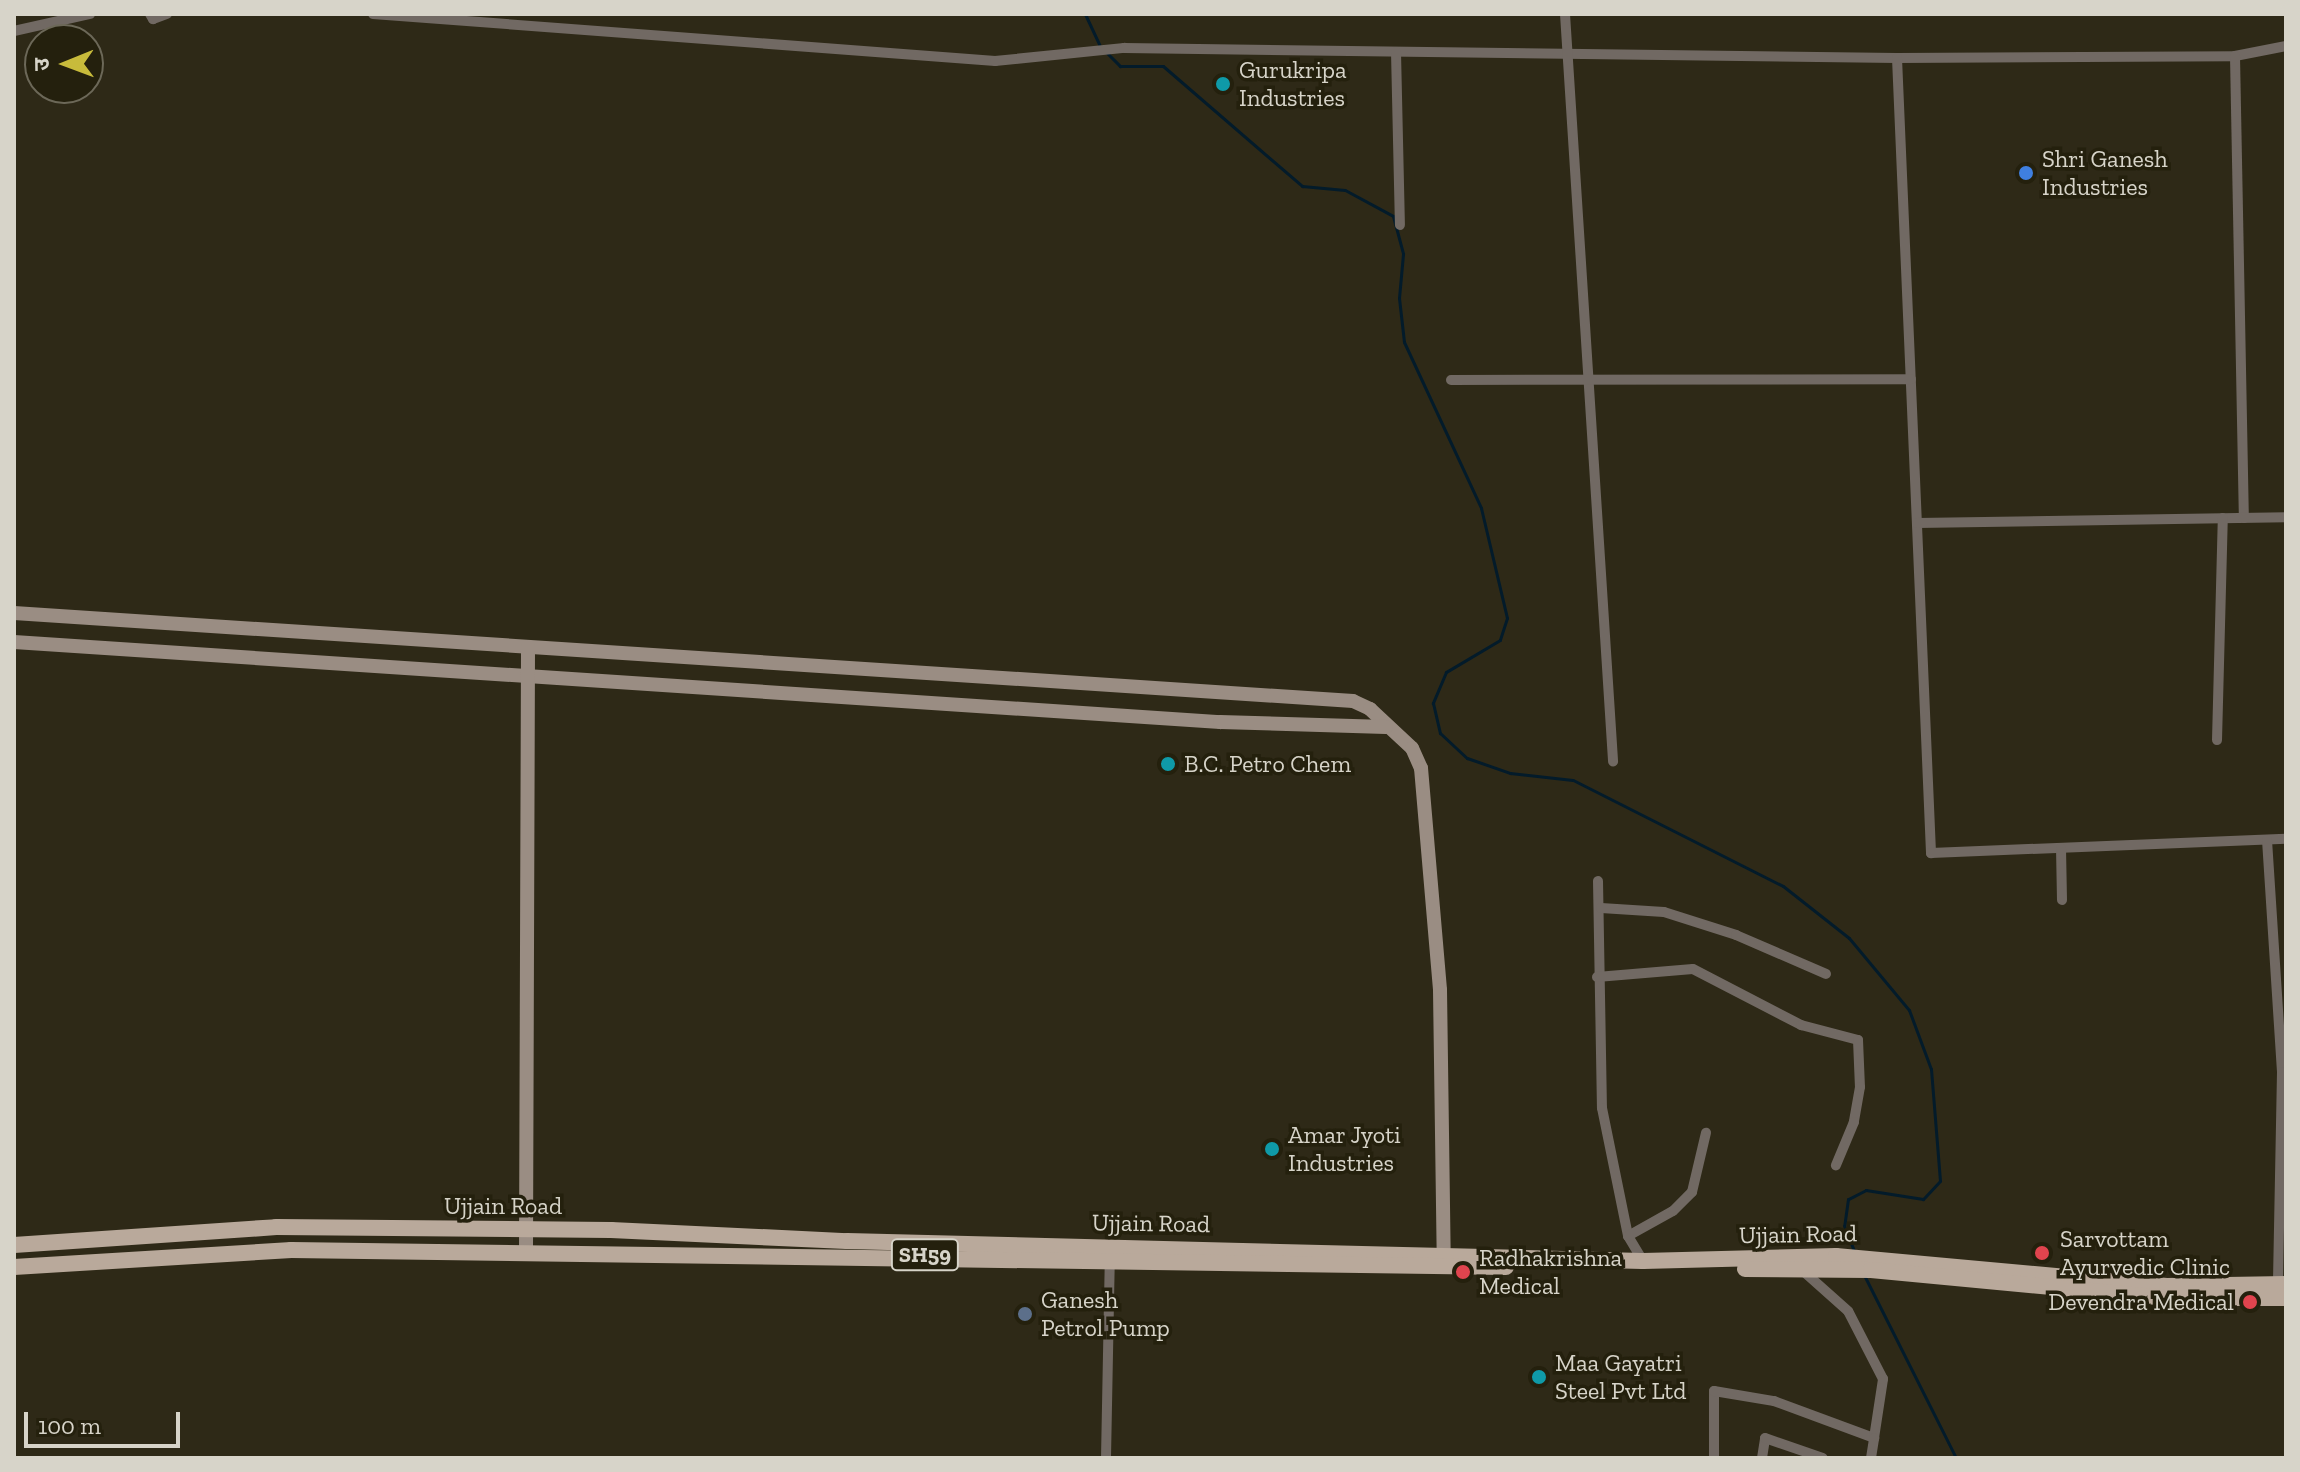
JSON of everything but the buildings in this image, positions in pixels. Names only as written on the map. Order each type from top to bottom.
[{"type":"main road","name":"Ujjain Road","points":[[14,1245],[276,1227],[526,1230],[1110,1253],[1444,1261],[1802,1268],[1836,1262]]},
{"type":"main road","name":"Ujjain Road","points":[[14,1267],[291,1250],[1110,1253]]},
{"type":"main road","name":"Ujjain Road","points":[[1444,1261],[1873,1263],[2167,1286],[2282,1291]]},
{"type":"street","points":[[14,31],[90,14]]},
{"type":"street","points":[[150,14],[153,19],[167,14]]},
{"type":"street","points":[[373,14],[995,61],[1124,48],[1897,58],[2235,56],[2286,46]]},
{"type":"street","points":[[1565,14],[1613,761]]},
{"type":"street","points":[[1396,52],[1400,225]]},
{"type":"street","points":[[2235,56],[2244,518]]},
{"type":"street","points":[[1897,58],[1931,853],[2286,839]]},
{"type":"street","points":[[1451,380],[1911,379]]},
{"type":"street","points":[[1917,523],[2286,517]]},
{"type":"street","points":[[2217,740],[2223,518]]},
{"type":"street","points":[[14,613],[1353,701],[1370,709],[1412,748],[1424,793],[1440,990],[1444,1261]]},
{"type":"street","points":[[14,642],[525,673],[1220,722],[1386,727]]},
{"type":"street","points":[[526,1252],[530,848],[525,673],[528,647]]},
{"type":"street","points":[[2267,840],[2282,1072],[2282,1291]]},
{"type":"street","points":[[2061,848],[2062,900]]},
{"type":"street","points":[[1598,881],[1601,908],[1597,977],[1602,1108],[1628,1236],[1643,1261]]},
{"type":"street","points":[[1601,908],[1664,912],[1736,935],[1826,974]]},
{"type":"street","points":[[1597,977],[1693,969],[1801,1025],[1858,1040],[1860,1087],[1854,1122],[1836,1165]]},
{"type":"street","points":[[1628,1236],[1673,1211],[1692,1192],[1706,1133]]},
{"type":"street","points":[[1106,1458],[1110,1253]]},
{"type":"street","points":[[1802,1268],[1848,1311],[1883,1379],[1871,1458]]},
{"type":"street","points":[[1714,1458],[1714,1391],[1774,1401],[1874,1438]]},
{"type":"street","points":[[1762,1458],[1765,1438],[1823,1458]]},
{"type":"waterway","points":[[1085,14],[1100,46]]},
{"type":"waterway","points":[[1106,52],[1120,66],[1163,66],[1302,186],[1345,190],[1393,216],[1403,254],[1399,298],[1404,342],[1481,508],[1507,618],[1500,640],[1446,672],[1433,703],[1440,733],[1467,758],[1510,773],[1573,780],[1783,886],[1849,938],[1909,1010],[1931,1069],[1940,1181],[1923,1199],[1866,1190],[1848,1199],[1844,1226],[1855,1253]]},
{"type":"waterway","points":[[1864,1275],[1956,1458]]},
{"type":"place","name":"Gurukripa Industries","points":[[1223,84]]},
{"type":"place","name":"Shri Ganesh Industries","points":[[2026,173]]},
{"type":"place","name":"B.C. Petro Chem","points":[[1168,764]]},
{"type":"place","name":"Amar Jyoti Industries","points":[[1272,1149]]},
{"type":"place","name":"Sarvottam Ayurvedic Clinic","points":[[2042,1253]]},
{"type":"place","name":"Radhakrishna Medical","points":[[1463,1272]]},
{"type":"place","name":"Devendra Medical","points":[[2250,1302]]},
{"type":"place","name":"Ganesh Petrol Pump","points":[[1025,1314]]},
{"type":"place","name":"Maa Gayatri Steel Pvt Ltd","points":[[1539,1377]]}]
